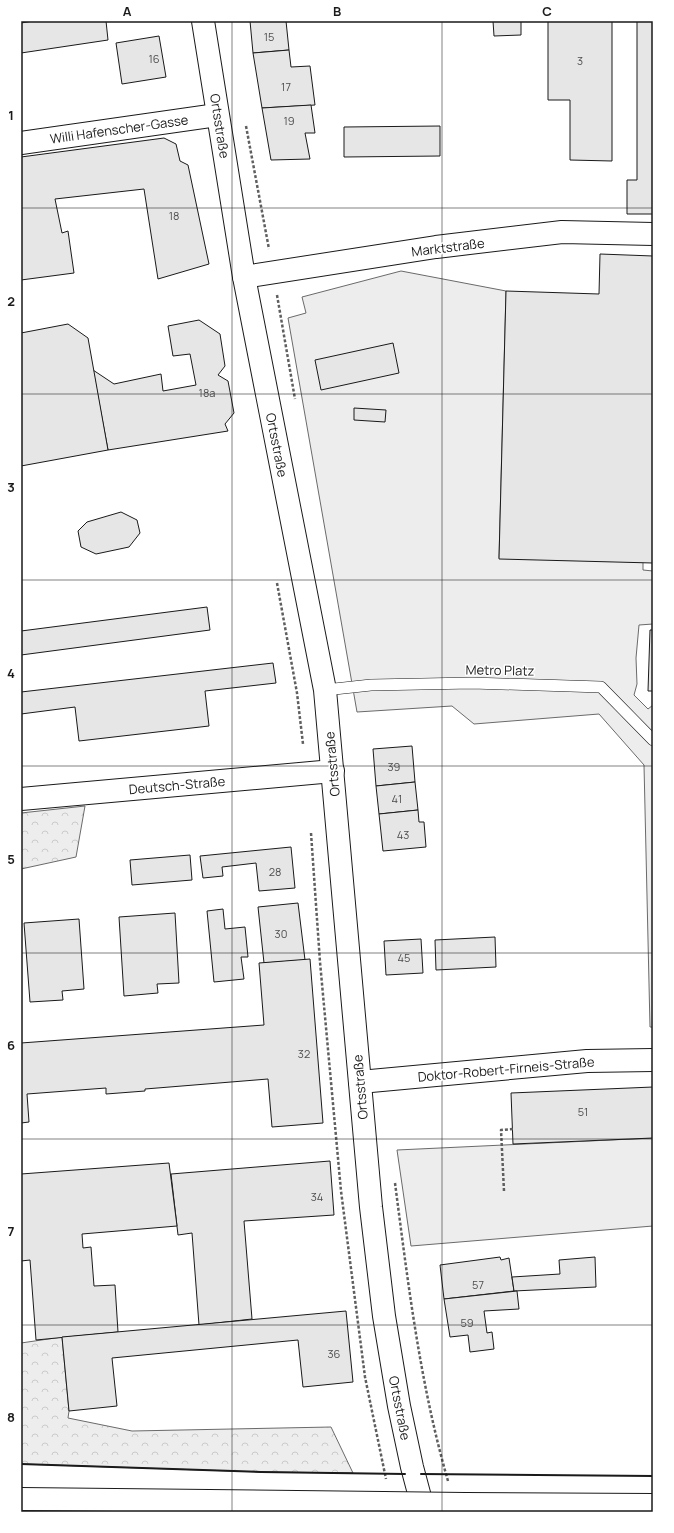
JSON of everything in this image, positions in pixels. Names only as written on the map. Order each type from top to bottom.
[{"type":"main road","name":"Ortsstraße","points":[[203,21],[244,277],[325,690],[371,1207],[384,1316],[399,1406],[412,1467],[424,1512]]},
{"type":"main road","name":"Willi Hafenscher-Gasse","points":[[21,143],[217,115]]},
{"type":"main road","name":"Marktstraße","points":[[244,277],[436,247],[562,232],[653,234]]},
{"type":"main road","name":"Deutsch-Straße","points":[[21,799],[333,771]]},
{"type":"main road","name":"Doktor-Robert-Firneis-Straße","points":[[360,1082],[587,1061],[653,1060]]},
{"type":"main road","points":[[21,1499],[653,1505]]},
{"type":"lane","name":"Metro Platz","points":[[325,690],[371,685],[472,683],[601,687],[653,740]]},
{"type":"path","points":[[246,123],[273,272]]},
{"type":"path","points":[[504,1191],[500,1130],[513,1129]]},
{"type":"shaded area","points":[[401,271],[506,291],[499,558],[643,562],[643,570],[653,571],[653,624],[639,625],[636,658],[637,684],[634,695],[648,709],[653,705],[653,1027],[650,1027],[644,765],[599,714],[474,724],[452,706],[357,712],[288,318],[306,313],[302,297]]},
{"type":"shaded area","points":[[653,1138],[653,1226],[411,1246],[397,1150]]},
{"type":"green space","points":[[85,806],[76,857],[21,869],[21,813]]},
{"type":"green space","points":[[62,1337],[69,1411],[68,1418],[132,1431],[331,1427],[353,1473],[261,1472],[21,1464],[21,1343]]},
{"type":"building","points":[[33,21],[106,21],[108,40],[21,53],[21,23]]},
{"type":"building","points":[[250,21],[286,21],[289,50],[253,53]]},
{"type":"building","points":[[493,21],[521,21],[521,35],[494,36]]},
{"type":"building","points":[[548,21],[612,21],[612,161],[570,160],[570,100],[548,100]]},
{"type":"building","points":[[637,21],[653,21],[653,214],[627,214],[627,180],[637,180]]},
{"type":"building","points":[[159,36],[166,77],[122,84],[116,43]]},
{"type":"building","points":[[289,50],[291,67],[310,66],[315,105],[262,108],[253,53]]},
{"type":"building","points":[[311,105],[315,133],[305,133],[310,159],[271,160],[262,108]]},
{"type":"building","points":[[440,126],[440,156],[344,157],[344,127]]},
{"type":"building","points":[[164,138],[176,144],[180,161],[188,165],[209,264],[158,279],[144,189],[55,199],[62,233],[68,231],[74,273],[21,280],[21,157]]},
{"type":"building","points":[[600,254],[653,256],[653,563],[499,559],[506,291],[599,294]]},
{"type":"building","points":[[199,320],[220,334],[225,366],[218,375],[228,381],[234,413],[225,424],[228,431],[108,450],[93,370],[114,384],[161,374],[163,391],[196,385],[190,354],[173,356],[168,326]]},
{"type":"building","points":[[68,324],[88,338],[108,450],[21,466],[21,333]]},
{"type":"building","points":[[393,343],[399,373],[321,390],[315,360]]},
{"type":"building","points":[[354,408],[386,410],[385,422],[354,420]]},
{"type":"building","points":[[121,512],[137,520],[140,533],[129,547],[96,554],[81,547],[78,531],[87,522]]},
{"type":"building","points":[[207,607],[210,630],[21,655],[21,631]]},
{"type":"building","points":[[650,630],[653,630],[653,691],[648,691]]},
{"type":"building","points":[[273,663],[276,683],[205,691],[209,726],[79,741],[75,707],[21,714],[21,692]]},
{"type":"building","points":[[412,746],[415,782],[376,786],[373,749]]},
{"type":"building","points":[[415,782],[418,810],[379,814],[376,786]]},
{"type":"building","points":[[418,810],[419,822],[424,822],[426,847],[383,851],[379,814]]},
{"type":"building","points":[[291,847],[295,888],[259,891],[256,863],[222,867],[223,876],[203,878],[200,856]]},
{"type":"building","points":[[190,855],[192,880],[132,885],[130,860]]},
{"type":"building","points":[[298,903],[305,960],[264,963],[258,907]]},
{"type":"building","points":[[223,909],[225,929],[245,927],[248,957],[241,957],[244,979],[214,982],[207,911]]},
{"type":"building","points":[[175,913],[179,983],[157,984],[158,993],[124,996],[119,917]]},
{"type":"building","points":[[79,919],[84,989],[62,991],[63,1000],[30,1002],[24,923]]},
{"type":"building","points":[[495,937],[496,967],[436,970],[435,940]]},
{"type":"building","points":[[421,939],[423,973],[386,975],[384,941]]},
{"type":"building","points":[[310,959],[323,1123],[272,1127],[268,1079],[145,1089],[145,1091],[106,1094],[106,1088],[27,1094],[29,1122],[21,1123],[21,1043],[264,1025],[259,963]]},
{"type":"building","points":[[653,1087],[653,1138],[513,1144],[511,1093]]},
{"type":"building","points":[[330,1161],[334,1215],[244,1221],[252,1319],[199,1325],[192,1233],[178,1235],[171,1174]]},
{"type":"building","points":[[169,1163],[177,1226],[82,1234],[83,1248],[91,1247],[94,1286],[115,1285],[118,1332],[36,1340],[30,1260],[21,1261],[21,1174]]},
{"type":"building","points":[[500,1257],[501,1260],[509,1258],[514,1291],[444,1299],[440,1265]]},
{"type":"building","points":[[595,1257],[596,1287],[514,1291],[512,1277],[560,1274],[559,1260]]},
{"type":"building","points":[[517,1291],[519,1309],[484,1311],[487,1333],[492,1332],[494,1349],[470,1352],[468,1335],[450,1337],[444,1299]]},
{"type":"building","points":[[346,1311],[353,1382],[303,1387],[298,1340],[112,1358],[117,1406],[69,1411],[62,1337]]},
{"type":"wall","points":[[21,1464],[261,1472],[405,1474]]},
{"type":"wall","points":[[421,1474],[653,1476]]}]
